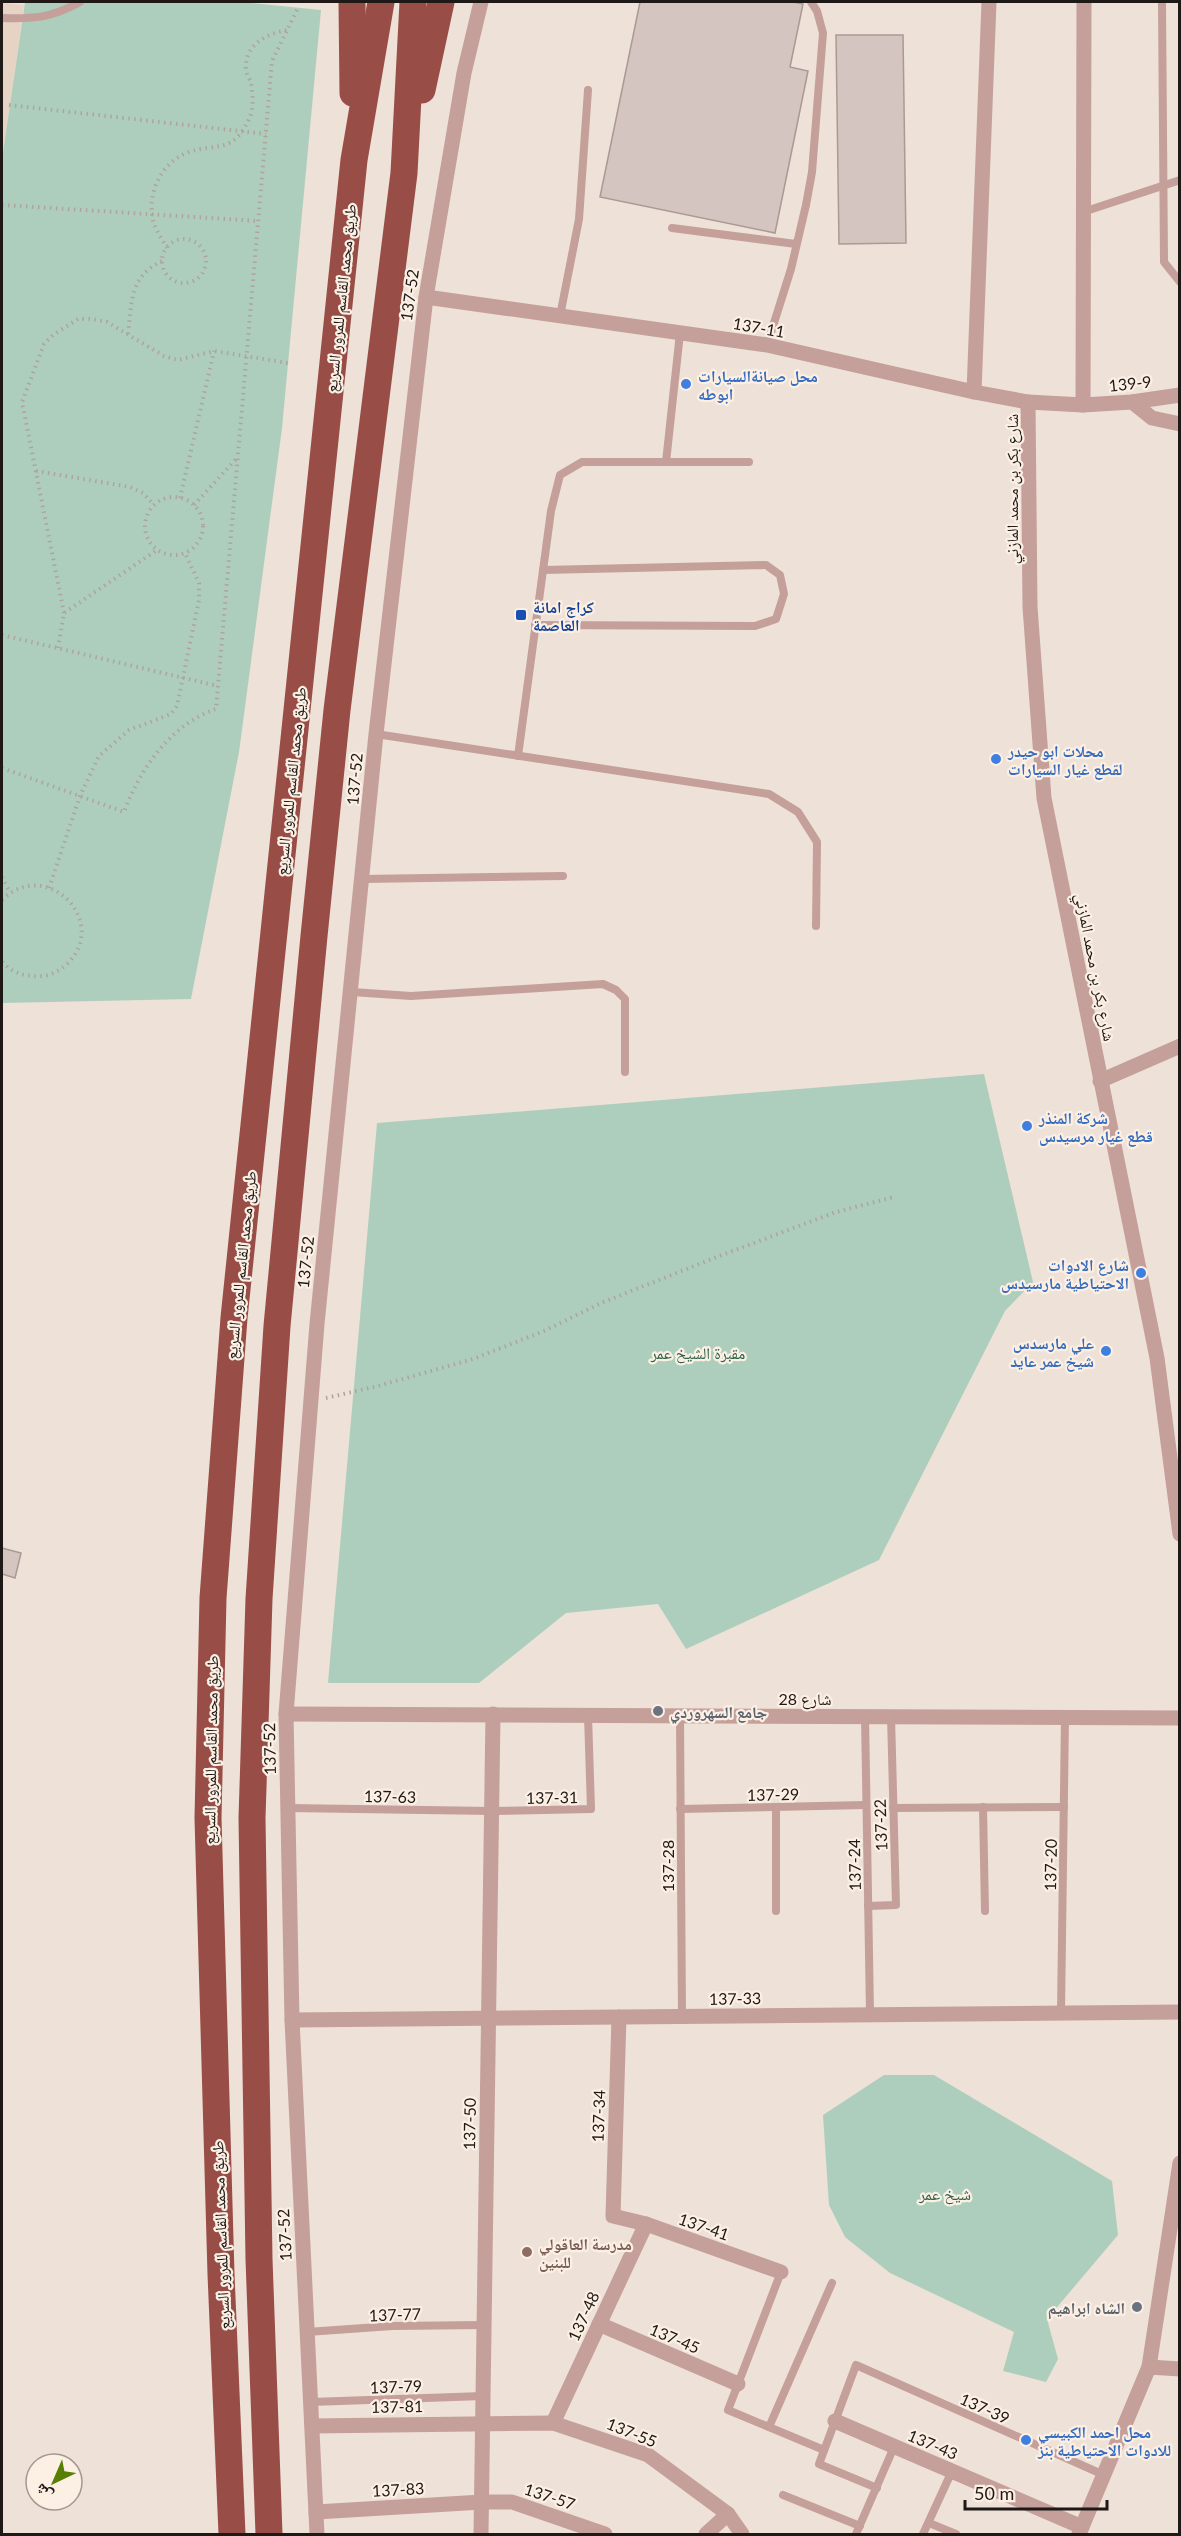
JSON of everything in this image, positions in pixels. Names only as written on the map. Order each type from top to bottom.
[{"type":"highway","points":[[352,2],[354,160]]},
{"type":"highway","name":"طريق محمد القاسم للمرور السريع","points":[[232,2535],[221,2274],[208,1818],[213,1598],[234,1318],[354,160],[381,2]]},
{"type":"highway","points":[[269,2535],[258,2247],[252,1818],[259,1599],[277,1326],[320,877],[337,710],[404,173],[414,2]]},
{"type":"highway","points":[[404,173],[441,2]]},
{"type":"street","name":"137-52","points":[[317,2535],[292,2020],[286,1714],[311,1401],[376,734],[426,297],[464,73],[481,2]]},
{"type":"street","points":[[974,392],[989,2]]},
{"type":"street","points":[[1083,405],[1084,2]]},
{"type":"street","name":"137-11","points":[[426,297],[767,345],[974,392],[1028,402],[1083,405]]},
{"type":"street","name":"139-9","points":[[1083,405],[1132,402],[1179,395]]},
{"type":"street","name":"شارع بكر بن محمد المازني","points":[[1028,402],[1030,607],[1044,798],[1157,1358],[1179,1534]]},
{"type":"street","points":[[1132,402],[1155,420],[1179,424]]},
{"type":"street","points":[[1100,1081],[1179,1046]]},
{"type":"street","name":"شارع 28","points":[[286,1714],[1179,1718]]},
{"type":"street","name":"137-50","points":[[481,2535],[493,1714]]},
{"type":"street","name":"137-33","points":[[292,2020],[1179,2012]]},
{"type":"street","name":"137-34","points":[[613,2216],[620,2017]]},
{"type":"street","points":[[1081,2531],[1149,2367],[1179,2163]]},
{"type":"street","name":"137-41","points":[[613,2216],[646,2224],[781,2272]]},
{"type":"street","name":"137-48","points":[[553,2423],[646,2224]]},
{"type":"street","name":"137-45","points":[[599,2324],[738,2384]]},
{"type":"street","points":[[1149,2367],[1179,2368]]},
{"type":"street","name":"137-43","points":[[835,2421],[952,2471],[1081,2531]]},
{"type":"street","name":"137-55","points":[[483,2422],[553,2423],[648,2455],[728,2514],[742,2535]]},
{"type":"street","name":"137-81","points":[[312,2426],[483,2422]]},
{"type":"street","name":"137-83","points":[[316,2512],[482,2502]]},
{"type":"street","name":"137-57","points":[[482,2502],[512,2502],[605,2535]]},
{"type":"street","points":[[706,2535],[728,2514]]},
{"type":"lane","points":[[2,18],[36,19],[60,13],[80,2]]},
{"type":"lane","points":[[767,345],[796,244],[812,172],[823,33],[817,11],[811,2]]},
{"type":"lane","points":[[1162,2],[1164,262],[1179,282]]},
{"type":"lane","points":[[560,316],[579,219],[588,90]]},
{"type":"lane","points":[[1083,212],[1179,180]]},
{"type":"lane","points":[[672,228],[796,244]]},
{"type":"lane","points":[[666,462],[680,333]]},
{"type":"lane","points":[[518,756],[551,511],[560,475],[582,462],[749,462]]},
{"type":"lane","points":[[535,625],[754,626],[776,619],[784,594],[780,574],[766,565],[543,570]]},
{"type":"lane","points":[[376,734],[769,794],[798,812],[817,842],[816,926]]},
{"type":"lane","points":[[363,879],[563,876]]},
{"type":"lane","points":[[352,992],[411,996],[603,984],[616,990],[625,999],[626,1072]]},
{"type":"lane","name":"137-31","points":[[492,1811],[591,1809],[588,1715]]},
{"type":"lane","name":"137-28","points":[[680,1716],[682,2017]]},
{"type":"lane","name":"137-24","points":[[865,1716],[870,2013]]},
{"type":"lane","name":"137-22","points":[[868,1906],[896,1905],[891,1716]]},
{"type":"lane","name":"137-20","points":[[1061,2012],[1065,1717]]},
{"type":"lane","name":"137-29","points":[[681,1809],[866,1805]]},
{"type":"lane","points":[[983,1807],[985,1911]]},
{"type":"lane","points":[[893,1808],[1064,1807]]},
{"type":"lane","name":"137-63","points":[[288,1808],[492,1811]]},
{"type":"lane","points":[[776,1808],[776,1911]]},
{"type":"lane","points":[[781,2272],[728,2410],[824,2450]]},
{"type":"lane","points":[[769,2427],[832,2283]]},
{"type":"lane","name":"137-77","points":[[307,2332],[392,2326],[484,2325]]},
{"type":"lane","name":"137-39","points":[[835,2421],[856,2365],[1104,2475]]},
{"type":"lane","name":"137-79","points":[[311,2402],[483,2396]]},
{"type":"lane","points":[[835,2421],[819,2464],[877,2488]]},
{"type":"lane","points":[[856,2535],[894,2447]]},
{"type":"lane","points":[[923,2535],[952,2471]]},
{"type":"lane","points":[[783,2495],[860,2526]]},
{"type":"lane","points":[[928,2523],[956,2535]]},
{"type":"path","points":[[2,768],[124,812],[133,786],[164,746],[194,718],[216,710],[272,61],[298,8]]},
{"type":"path","points":[[167,248],[155,228],[152,214],[152,194],[158,178],[166,166],[189,152],[216,149],[231,142],[241,132],[250,118],[253,98],[246,70],[248,56],[255,43],[269,33],[288,29]]},
{"type":"path","points":[[9,105],[266,134]]},
{"type":"path","points":[[2,205],[258,221]]},
{"type":"path","points":[[128,334],[135,285],[142,274],[162,261],[167,248],[179,240],[193,242],[203,252],[205,265],[198,278],[185,283],[178,282],[167,275],[162,261]]},
{"type":"path","points":[[58,648],[64,613],[22,402],[44,344],[63,327],[78,319],[107,322],[164,356],[178,360],[214,351],[288,363]]},
{"type":"path","points":[[180,498],[214,351]]},
{"type":"path","points":[[194,505],[238,457]]},
{"type":"path","points":[[36,471],[130,487],[143,493],[154,505]]},
{"type":"path","points":[[167,497],[180,498],[194,505],[200,512],[203,532],[194,548],[176,555],[157,550],[150,543],[145,525],[147,515],[154,505],[167,497]]},
{"type":"path","points":[[64,613],[157,550]]},
{"type":"path","points":[[49,888],[80,795],[99,756],[114,741],[142,724],[171,714],[177,706],[199,600],[199,583],[185,553]]},
{"type":"path","points":[[2,634],[218,686]]},
{"type":"path","points":[[2,877],[10,893]]},
{"type":"path","points":[[2,900],[10,893],[29,885],[58,891],[70,901],[78,914],[81,929],[80,944],[73,958],[62,969],[40,976],[17,974],[2,964]]},
{"type":"path","points":[[311,1401],[378,1386],[473,1359],[544,1331],[601,1303],[722,1255],[836,1212],[894,1197]]},
{"type":"shaded area","points":[[2,3],[24,5],[2,159]]},
{"type":"green space","points":[[25,2],[241,2],[321,10],[282,428],[239,752],[191,999],[2,1003],[2,159]]},
{"type":"green space","name":"مقبرة الشيخ عمر","points":[[984,1074],[1033,1282],[1005,1311],[879,1560],[686,1649],[658,1604],[566,1613],[479,1683],[328,1683],[377,1123]]},
{"type":"green space","name":"شيخ عمر","points":[[884,2075],[934,2075],[1112,2181],[1118,2235],[1047,2319],[1058,2359],[1046,2382],[1003,2371],[1014,2332],[890,2273],[845,2237],[829,2205],[823,2115]]},
{"type":"building","points":[[640,2],[793,2],[803,4],[790,67],[808,71],[775,233],[600,197]]},
{"type":"building","points":[[836,35],[903,35],[906,243],[839,244]]},
{"type":"building","points":[[2,1548],[21,1553],[15,1578],[2,1574]]},
{"type":"place","name":"محل صيانةالسيارات ابوطه","points":[[686,384]]},
{"type":"place","name":"كراج امانة العاصمة","points":[[521,615]]},
{"type":"place","name":"محلات ابو حيدر لقطع غيار السيارات","points":[[996,759]]},
{"type":"place","name":"شركة المنذر قطع غيار مرسيدس","points":[[1027,1126]]},
{"type":"place","name":"شارع الادوات الاحتياطية مارسيدس","points":[[1141,1273]]},
{"type":"place","name":"علي مارسدس شيخ عمر عايد","points":[[1106,1351]]},
{"type":"place","name":"جامع السهروردي","points":[[658,1711]]},
{"type":"place","name":"مدرسة العاقولي للبنين","points":[[527,2252]]},
{"type":"place","name":"الشاه ابراهيم","points":[[1137,2307]]},
{"type":"place","name":"محل احمد الكبيسي للادوات الاحتياطية بنز","points":[[1026,2440]]}]
